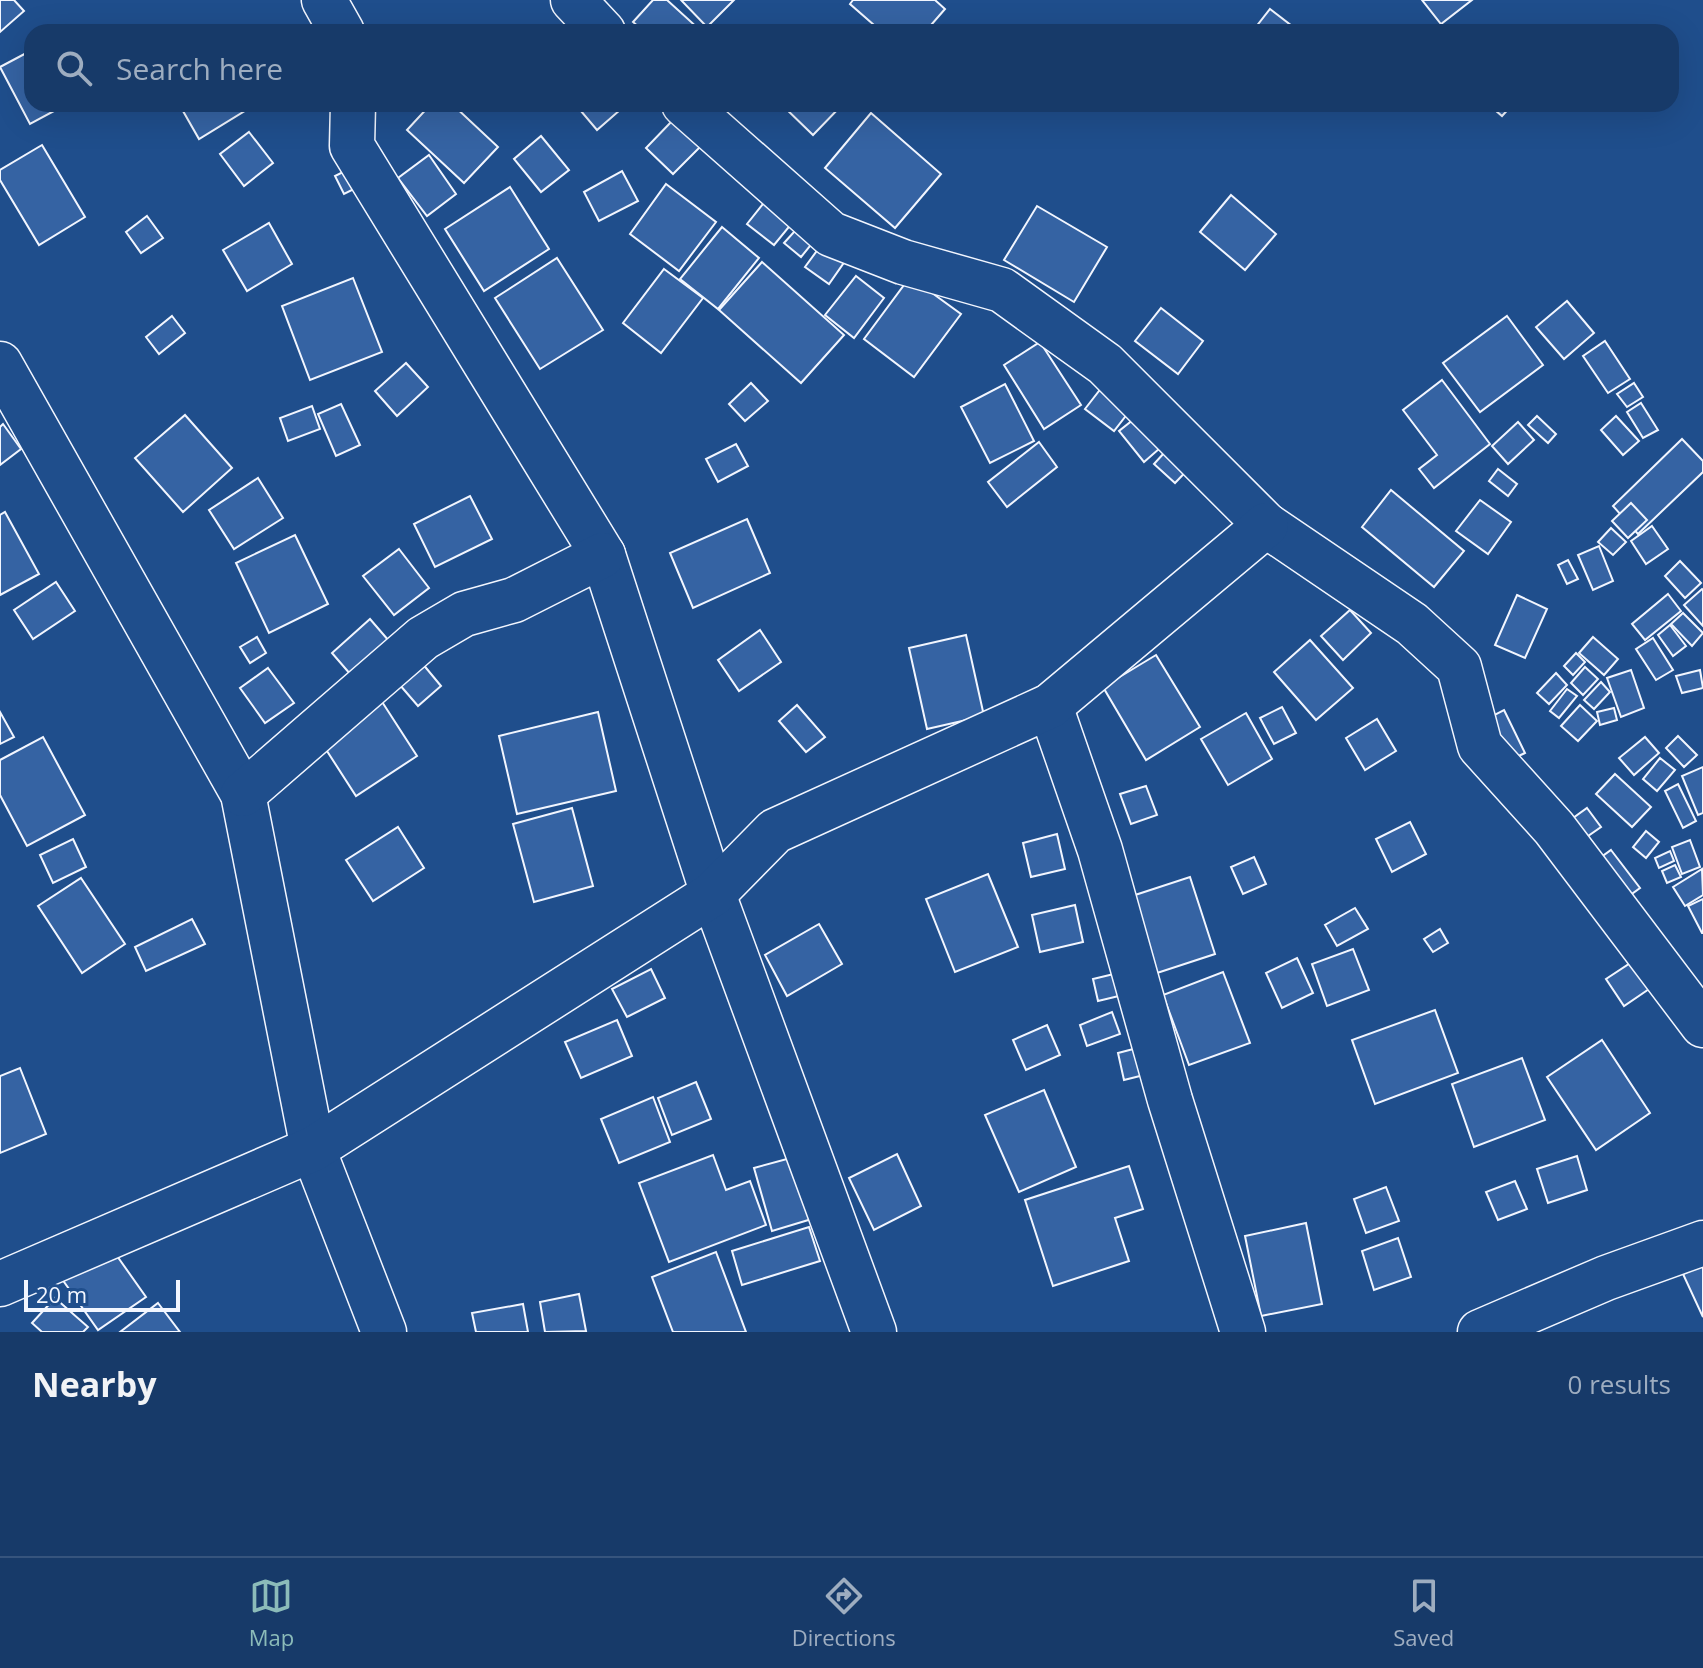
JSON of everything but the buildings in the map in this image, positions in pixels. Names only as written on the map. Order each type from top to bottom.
[{"type":"street","points":[[324,0],[338,24]]},
{"type":"street","points":[[573,0],[596,24]]},
{"type":"street","points":[[353,112],[352,146],[603,555],[713,894],[874,1332]]},
{"type":"street","points":[[693,112],[831,234],[903,262],[1002,290],[1105,364],[1266,525],[1412,624],[1459,667],[1480,746],[1554,828],[1703,1025]]},
{"type":"street","points":[[0,364],[243,794],[313,1149],[384,1332]]},
{"type":"street","points":[[0,1284],[313,1149],[713,894],[775,831],[1050,706],[1266,525]]},
{"type":"street","points":[[243,794],[423,638],[464,614],[514,600],[603,555]]},
{"type":"street","points":[[1050,706],[1100,850],[1170,1100],[1243,1332]]},
{"type":"street","points":[[1480,1332],[1606,1278],[1703,1243]]}]
